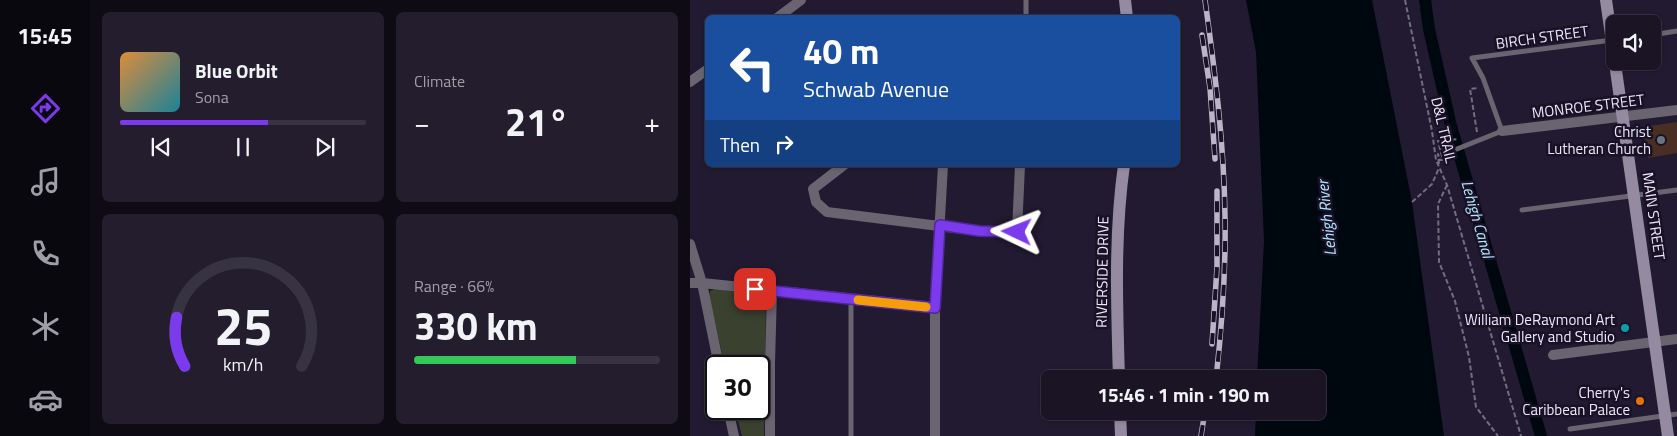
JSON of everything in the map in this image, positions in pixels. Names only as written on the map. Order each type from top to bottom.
[{"type":"street","points":[[781,15],[801,0]]},
{"type":"street","points":[[1125,0],[1127,15]]},
{"type":"street","name":"MAIN STREET","points":[[1606,0],[1609,15]]},
{"type":"street","name":"MAIN STREET","points":[[1617,70],[1656,342],[1671,415],[1668,436]]},
{"type":"street","points":[[690,82],[705,71]]},
{"type":"street","name":"MONROE STREET","points":[[1502,131],[1677,110]]},
{"type":"street","points":[[841,167],[813,189],[816,202],[827,212],[979,231],[1017,232],[1020,167]]},
{"type":"street","points":[[935,436],[935,308],[943,167]]},
{"type":"street","name":"RIVERSIDE DRIVE","points":[[1119,370],[1118,242],[1124,167]]},
{"type":"street","points":[[690,244],[702,283],[717,355]]},
{"type":"street","points":[[690,283],[935,308]]},
{"type":"street","points":[[770,436],[772,291]]},
{"type":"street","points":[[1553,355],[1677,339]]},
{"type":"street","points":[[730,420],[734,436]]},
{"type":"street","points":[[1120,420],[1121,436]]},
{"type":"lane","points":[[1026,0],[1026,15]]},
{"type":"lane","points":[[1661,33],[1677,31]]},
{"type":"lane","name":"BIRCH STREET","points":[[1486,87],[1472,58],[1606,41]]},
{"type":"lane","points":[[1458,150],[1502,131],[1486,87]]},
{"type":"lane","points":[[1522,210],[1677,190]]},
{"type":"lane","points":[[850,300],[851,436]]},
{"type":"lane","points":[[1570,429],[1671,415]]},
{"type":"path","name":"D&L TRAIL","points":[[1405,0],[1432,131],[1436,160],[1447,185],[1521,436]]},
{"type":"path","points":[[1478,136],[1470,89],[1486,87]]},
{"type":"path","points":[[1412,202],[1432,184],[1440,168],[1438,154],[1440,160],[1443,160],[1438,141]]},
{"type":"path","points":[[1447,185],[1438,204],[1439,262],[1455,301],[1469,357],[1476,407],[1498,436]]},
{"type":"green space","points":[[715,289],[762,295],[766,302],[765,355],[722,355],[709,297],[710,291]]},
{"type":"green space","points":[[738,420],[764,420],[764,436],[742,436]]},
{"type":"water","name":"Lehigh River","points":[[1246,0],[1372,0],[1412,202],[1444,436],[1255,436],[1256,420],[1326,420],[1326,370],[1257,370],[1264,241],[1256,52]]},
{"type":"building","name":"Christ Lutheran Church","points":[[1677,122],[1677,153],[1648,158],[1643,127]]},
{"type":"waterway","name":"Lehigh Canal","points":[[1425,0],[1429,29],[1451,126],[1541,436]]},
{"type":"railway","points":[[1205,0],[1218,108],[1224,189],[1224,277],[1217,370]]},
{"type":"railway","points":[[1202,35],[1210,88],[1215,159]]},
{"type":"railway","points":[[1212,344],[1217,267],[1217,191]]},
{"type":"railway","points":[[1201,436],[1204,420]]},
{"type":"slow traffic","points":[[858,300],[926,307]]},
{"type":"place","name":"Christ Lutheran Church","points":[[1661,140]]},
{"type":"place","name":"William DeRaymond Art Gallery and Studio","points":[[1625,328]]},
{"type":"place","name":"Cherry's Caribbean Palace","points":[[1640,401]]},
{"type":"route","points":[[755,289],[935,308],[940,225],[979,231],[1017,232]]}]
